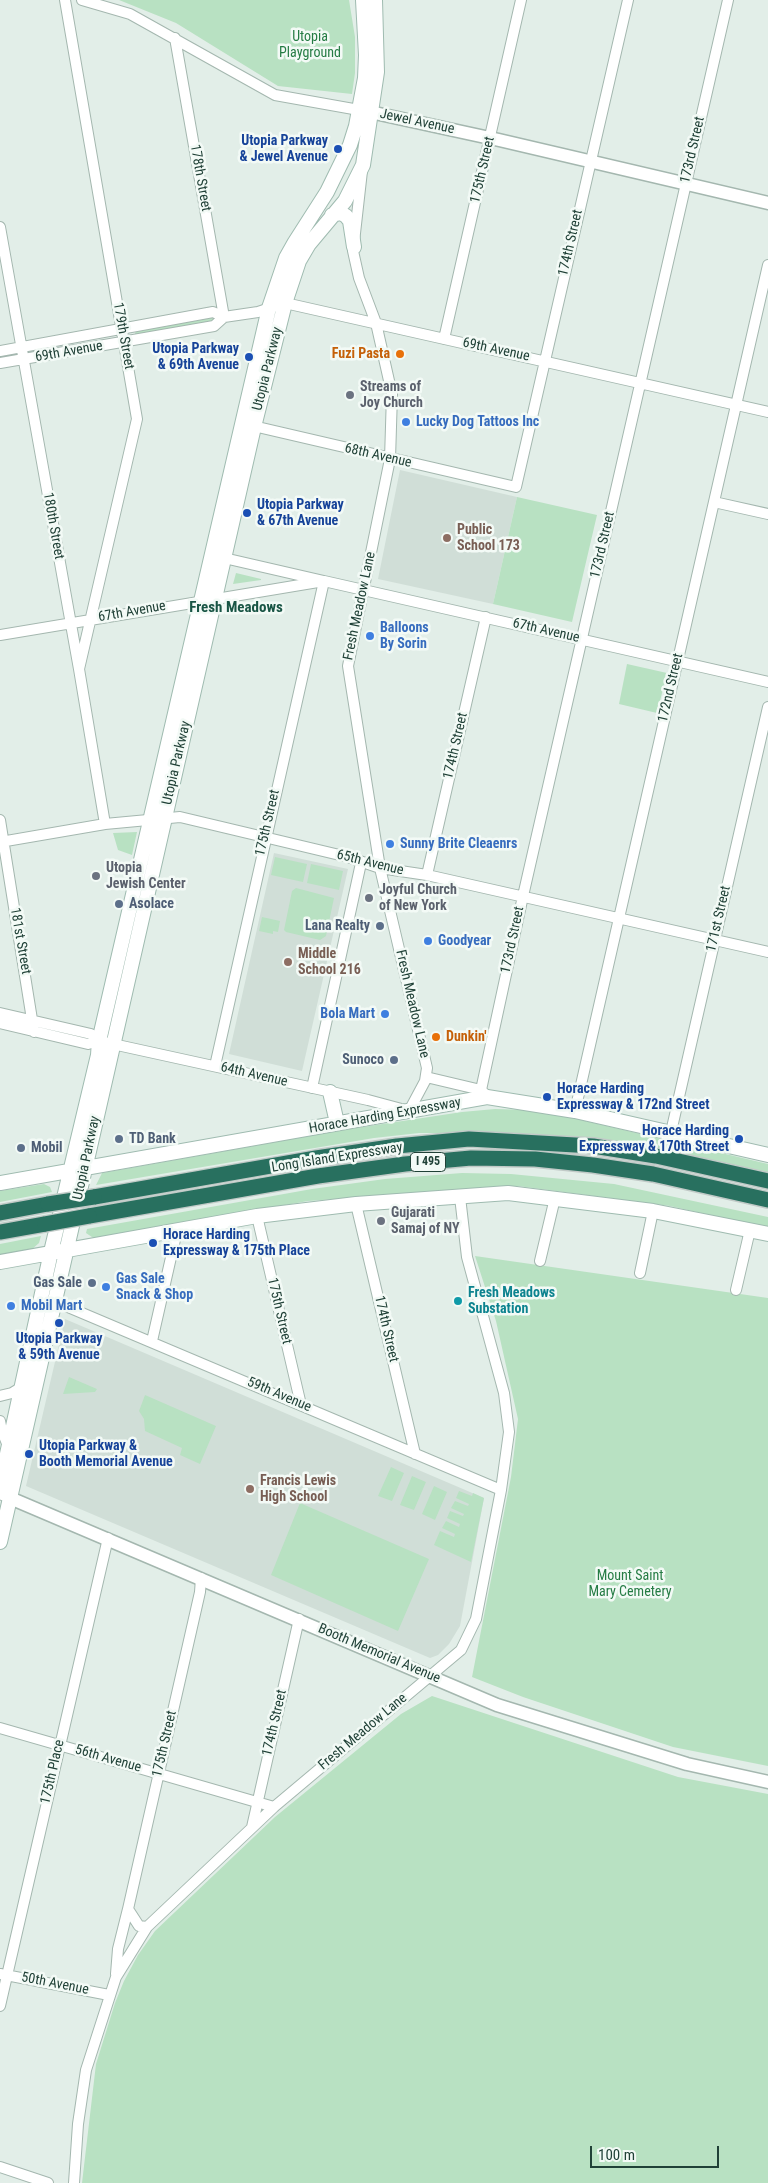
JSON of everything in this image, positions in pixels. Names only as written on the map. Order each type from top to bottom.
[{"type":"highway","name":"Long Island Expressway","points":[[0,1213],[316,1158],[397,1146],[469,1139],[593,1146],[656,1156],[768,1182]]},
{"type":"highway","name":"Long Island Expressway","points":[[0,1232],[328,1175],[405,1164],[471,1158],[535,1159],[602,1166],[653,1174],[768,1200]]},
{"type":"main road","name":"Utopia Parkway","points":[[0,1542],[5,1496],[56,1302],[113,1044],[201,600],[247,425],[284,303],[299,262],[309,244],[345,201],[363,165],[366,55],[363,0]]},
{"type":"main road","name":"Utopia Parkway","points":[[0,1486],[51,1252],[98,1055],[99,1041],[215,598],[224,558],[269,308],[286,258],[328,192],[356,126],[365,111],[378,58],[375,0]]},
{"type":"main road","points":[[332,215],[341,213],[350,221],[354,247]]},
{"type":"main road","points":[[330,1092],[337,1123]]},
{"type":"main road","name":"Horace Harding Expressway","points":[[0,1183],[410,1111],[484,1093],[767,1151]]},
{"type":"main road","points":[[0,1262],[257,1216],[356,1204],[460,1198],[508,1193],[653,1211],[768,1234]]},
{"type":"street","name":"179th Street","points":[[65,0],[137,419],[80,669]]},
{"type":"street","name":"Jewel Avenue","points":[[82,0],[130,14],[275,95],[365,111],[490,138],[768,203]]},
{"type":"street","name":"175th Street","points":[[444,339],[521,0]]},
{"type":"street","name":"174th Street","points":[[516,487],[628,0]]},
{"type":"street","name":"173rd Street","points":[[484,1093],[523,896],[728,0]]},
{"type":"street","name":"178th Street","points":[[175,38],[224,317]]},
{"type":"street","name":"Fresh Meadow Lane","points":[[363,165],[354,247],[355,265],[376,323],[392,394],[390,459],[348,666],[380,868],[427,1068],[426,1077],[410,1111]]},
{"type":"street","name":"180th Street","points":[[0,227],[70,623],[80,669],[105,824]]},
{"type":"street","name":"172nd Street","points":[[575,1111],[768,265]]},
{"type":"street","name":"69th Avenue","points":[[0,351],[212,312],[224,317],[258,312],[284,303],[545,360],[768,412]]},
{"type":"street","name":"69th Avenue","points":[[0,364],[214,326],[224,317]]},
{"type":"street","points":[[71,339],[73,351]]},
{"type":"street","name":"68th Avenue","points":[[247,425],[516,487]]},
{"type":"street","points":[[714,502],[768,514]]},
{"type":"street","name":"67th Avenue","points":[[224,558],[768,682]]},
{"type":"street","name":"175th Street","points":[[215,1066],[324,581]]},
{"type":"street","name":"67th Avenue","points":[[0,635],[324,581]]},
{"type":"street","name":"174th Street","points":[[427,875],[486,617]]},
{"type":"street","name":"171st Street","points":[[671,1132],[768,707]]},
{"type":"street","name":"65th Avenue","points":[[2,842],[105,824],[180,817],[348,857],[380,868],[427,875],[768,952]]},
{"type":"street","name":"181st Street","points":[[0,820],[2,842],[34,1021],[34,1032]]},
{"type":"street","points":[[312,1088],[361,862]]},
{"type":"street","name":"64th Avenue","points":[[0,1013],[91,1034],[99,1041]]},
{"type":"street","name":"64th Avenue","points":[[0,1023],[88,1044],[99,1041],[113,1044],[410,1111]]},
{"type":"street","name":"Fresh Meadow Lane","points":[[426,1077],[484,1093]]},
{"type":"street","name":"Fresh Meadow Lane","points":[[74,2183],[78,2124],[86,2070],[116,1977],[147,1928],[274,1807],[461,1650],[476,1619],[501,1490],[509,1432],[504,1393],[467,1257],[460,1198]]},
{"type":"street","points":[[540,1261],[554,1198]]},
{"type":"street","name":"174th Street","points":[[356,1204],[415,1454]]},
{"type":"street","points":[[640,1272],[653,1211]]},
{"type":"street","name":"175th Street","points":[[257,1216],[301,1405]]},
{"type":"street","points":[[736,1290],[750,1230]]},
{"type":"street","points":[[152,1341],[176,1231]]},
{"type":"street","name":"59th Avenue","points":[[56,1302],[501,1490]]},
{"type":"street","points":[[0,1396],[22,1388]]},
{"type":"street","points":[[0,1421],[8,1446]]},
{"type":"street","name":"Booth Memorial Avenue","points":[[5,1496],[108,1538],[497,1705],[687,1764],[768,1782]]},
{"type":"street","name":"175th Place","points":[[0,2006],[4,1974],[108,1538]]},
{"type":"street","name":"175th Street","points":[[116,1977],[118,1949],[200,1592],[201,1578]]},
{"type":"street","name":"174th Street","points":[[252,1827],[299,1620]]},
{"type":"street","name":"56th Avenue","points":[[0,1728],[274,1807]]},
{"type":"street","points":[[128,1909],[139,1926],[147,1928]]},
{"type":"street","name":"50th Avenue","points":[[4,1974],[110,1995]]},
{"type":"street","points":[[0,2166],[48,2183]]},
{"type":"shaded area","name":"Public School 173","points":[[400,470],[517,497],[493,604],[378,579]]},
{"type":"shaded area","name":"Middle School 216","points":[[274,853],[348,869],[302,1071],[229,1054]]},
{"type":"shaded area","name":"Francis Lewis High School","points":[[65,1319],[484,1498],[460,1626],[449,1644],[438,1655],[430,1658],[26,1486]]},
{"type":"green space","name":"Utopia Playground","points":[[119,0],[349,0],[355,37],[355,73],[352,94],[278,86],[176,23]]},
{"type":"green space","points":[[211,317],[215,320],[214,322],[136,336],[135,334],[136,330]]},
{"type":"green space","points":[[517,497],[597,515],[572,622],[493,604]]},
{"type":"green space","points":[[236,573],[261,579],[261,580],[233,584]]},
{"type":"green space","points":[[627,664],[667,673],[657,713],[619,704]]},
{"type":"green space","points":[[137,832],[132,855],[118,850],[113,833]]},
{"type":"green space","points":[[275,857],[307,864],[303,882],[271,875]]},
{"type":"green space","points":[[311,864],[343,871],[339,890],[307,883]]},
{"type":"green space","points":[[296,888],[334,898],[326,936],[320,940],[284,930],[292,891]]},
{"type":"green space","points":[[262,917],[280,921],[278,932],[273,931],[273,934],[259,931]]},
{"type":"green space","points":[[495,1109],[529,1110],[577,1119],[768,1164],[768,1175],[617,1142],[491,1133],[419,1133],[374,1138],[96,1185],[102,1173],[343,1130],[462,1112]]},
{"type":"green space","points":[[462,1173],[511,1174],[614,1184],[768,1217],[768,1228],[670,1206],[518,1186],[308,1201],[95,1239],[86,1233],[87,1229],[312,1189],[385,1179]]},
{"type":"green space","points":[[44,1184],[50,1187],[52,1192],[0,1202],[0,1191]]},
{"type":"green space","points":[[41,1236],[39,1243],[31,1250],[0,1255],[0,1244]]},
{"type":"green space","name":"Mount Saint Mary Cemetery","points":[[475,1256],[768,1298],[768,1766],[673,1747],[523,1697],[472,1677],[511,1477],[518,1419],[496,1321]]},
{"type":"green space","points":[[69,1377],[97,1389],[95,1392],[63,1394]]},
{"type":"green space","points":[[145,1395],[216,1426],[200,1464],[180,1455],[182,1448],[145,1431],[144,1419],[139,1411]]},
{"type":"green space","points":[[391,1467],[404,1473],[392,1501],[378,1496]]},
{"type":"green space","points":[[412,1476],[426,1482],[414,1510],[400,1505]]},
{"type":"green space","points":[[434,1486],[447,1492],[435,1520],[422,1514]]},
{"type":"green space","points":[[459,1491],[472,1496],[473,1493],[484,1498],[471,1562],[434,1545],[440,1531],[454,1537],[455,1534],[442,1528],[446,1521],[459,1527],[460,1524],[447,1518],[450,1511],[463,1516],[464,1514],[451,1508],[455,1501],[468,1506],[469,1504],[456,1498]]},
{"type":"green space","points":[[300,1503],[429,1559],[398,1631],[271,1575]]},
{"type":"green space","points":[[432,1696],[678,1777],[768,1794],[768,2183],[82,2183],[96,2064],[124,1981],[138,1955],[155,1931],[275,1817],[401,1714]]},
{"type":"place","name":"Utopia Parkway & Jewel Avenue","points":[[338,149]]},
{"type":"place","name":"Fuzi Pasta","points":[[400,354]]},
{"type":"place","name":"Utopia Parkway & 69th Avenue","points":[[249,357]]},
{"type":"place","name":"Streams of Joy Church","points":[[350,395]]},
{"type":"place","name":"Lucky Dog Tattoos Inc","points":[[406,422]]},
{"type":"place","name":"Utopia Parkway & 67th Avenue","points":[[247,513]]},
{"type":"place","name":"Public School 173","points":[[447,538]]},
{"type":"place","name":"Balloons By Sorin","points":[[370,636]]},
{"type":"place","name":"Sunny Brite Cleaenrs","points":[[390,844]]},
{"type":"place","name":"Utopia Jewish Center","points":[[96,876]]},
{"type":"place","name":"Joyful Church of New York","points":[[369,898]]},
{"type":"place","name":"Asolace","points":[[119,904]]},
{"type":"place","name":"Lana Realty","points":[[380,926]]},
{"type":"place","name":"Goodyear","points":[[428,941]]},
{"type":"place","name":"Middle School 216","points":[[288,962]]},
{"type":"place","name":"Bola Mart","points":[[385,1014]]},
{"type":"place","name":"Dunkin'","points":[[436,1037]]},
{"type":"place","name":"Sunoco","points":[[394,1060]]},
{"type":"place","name":"Horace Harding Expressway & 172nd Street","points":[[547,1097]]},
{"type":"place","name":"TD Bank","points":[[119,1139]]},
{"type":"place","name":"Horace Harding Expressway & 170th Street","points":[[739,1139]]},
{"type":"place","name":"Mobil","points":[[21,1148]]},
{"type":"place","name":"Gujarati Samaj of NY","points":[[381,1221]]},
{"type":"place","name":"Horace Harding Expressway & 175th Place","points":[[153,1243]]},
{"type":"place","name":"Gas Sale","points":[[92,1283]]},
{"type":"place","name":"Gas Sale Snack & Shop","points":[[106,1287]]},
{"type":"place","name":"Fresh Meadows Substation","points":[[458,1301]]},
{"type":"place","name":"Mobil Mart","points":[[11,1306]]},
{"type":"place","name":"Utopia Parkway & 59th Avenue","points":[[59,1323]]},
{"type":"place","name":"Utopia Parkway & Booth Memorial Avenue","points":[[29,1454]]},
{"type":"place","name":"Francis Lewis High School","points":[[250,1489]]},
{"type":"district","name":"Fresh Meadows","points":[[236,608]]}]
